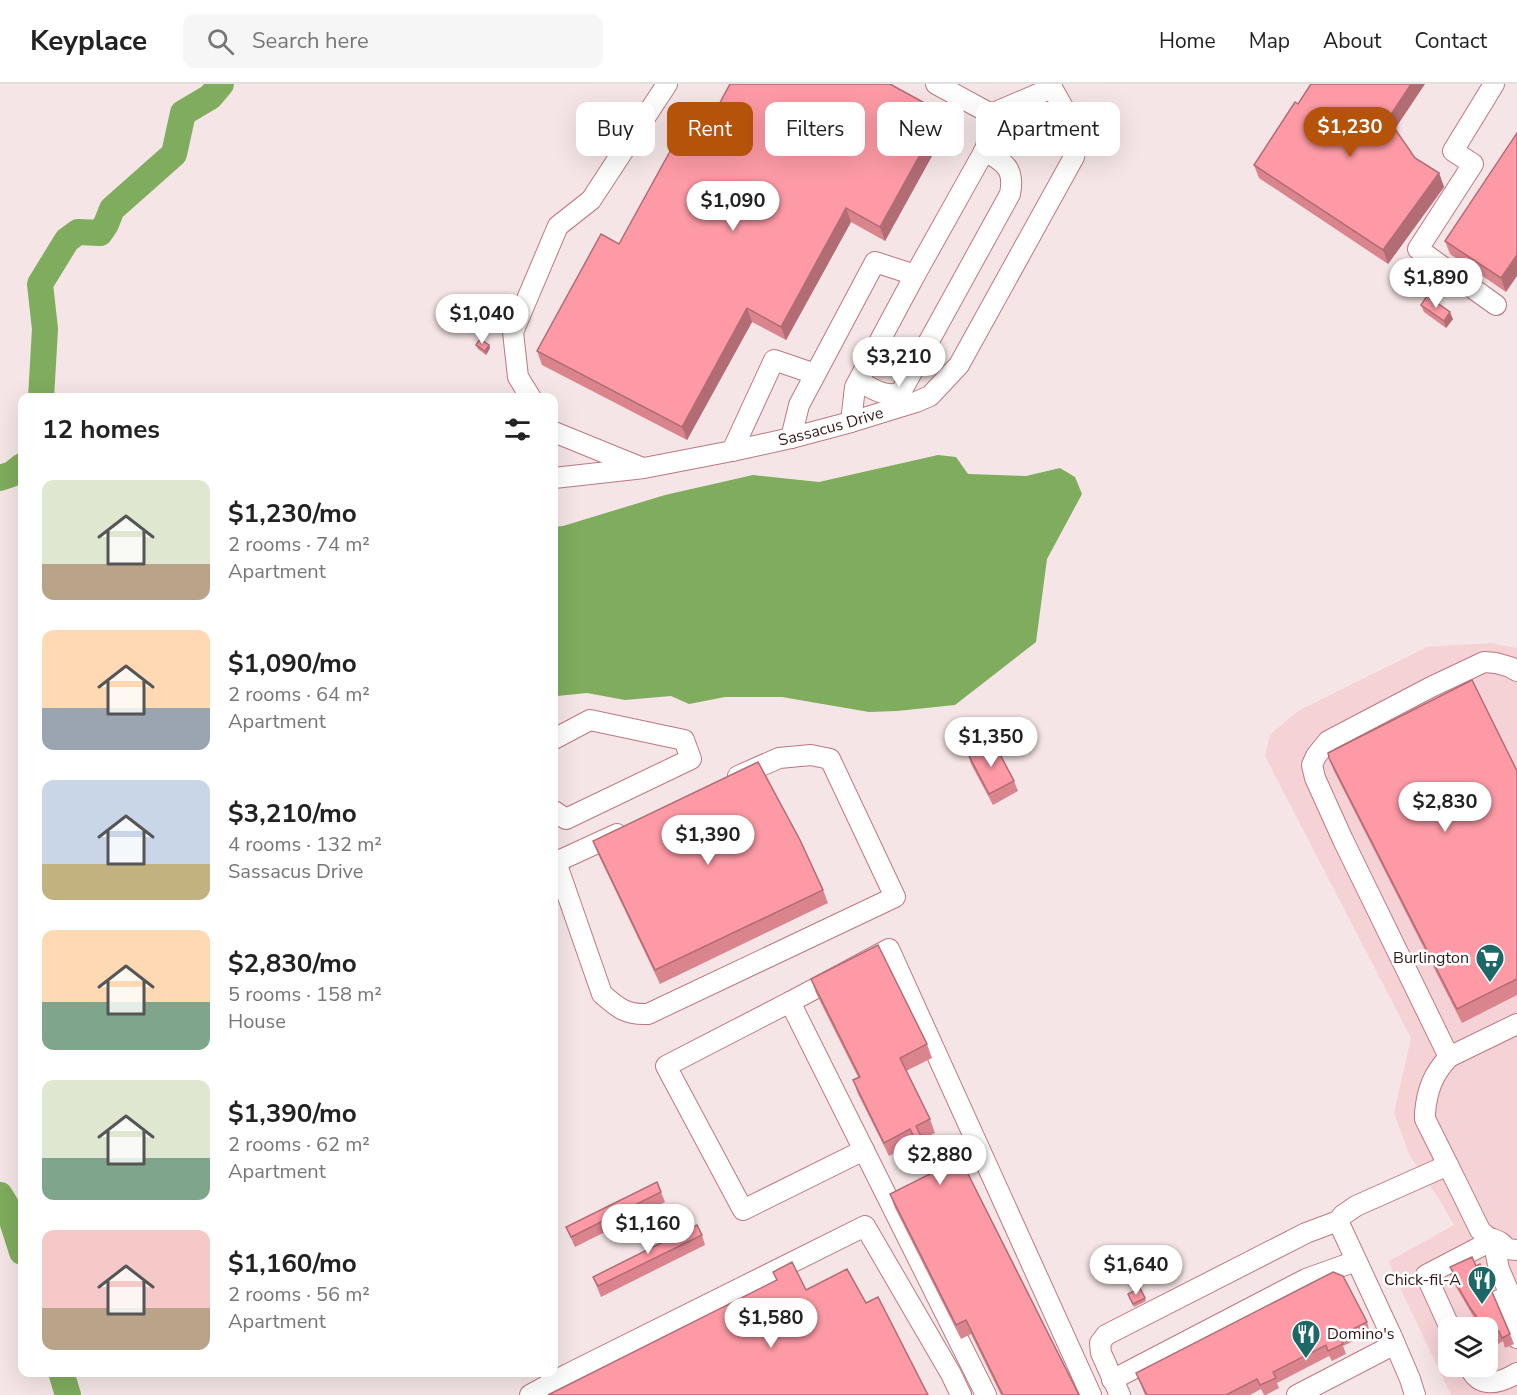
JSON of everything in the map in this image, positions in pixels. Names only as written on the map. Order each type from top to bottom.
[{"type":"street","points":[[528,393],[518,377],[513,332],[558,226],[591,200],[667,84]]},
{"type":"street","points":[[936,84],[976,106]]},
{"type":"street","points":[[1494,84],[1453,151],[1473,164],[1418,249],[1496,304]]},
{"type":"street","points":[[1017,102],[1051,86]]},
{"type":"street","name":"Sassacus Drive","points":[[558,478],[644,468],[791,438],[924,400],[933,393],[959,365],[1074,157],[1076,144],[1073,129],[1051,86]]},
{"type":"street","points":[[851,422],[855,387],[981,156]]},
{"type":"street","points":[[859,381],[882,393],[901,392],[1010,194],[1012,185],[1009,168],[993,156]]},
{"type":"street","points":[[791,438],[799,405],[875,262],[915,275]]},
{"type":"street","points":[[732,451],[774,360],[815,374]]},
{"type":"street","points":[[558,434],[644,468]]},
{"type":"street","points":[[1449,1058],[1343,840],[1315,778],[1312,765],[1328,741],[1484,662],[1496,663],[1517,671]]},
{"type":"street","points":[[558,737],[590,720],[684,740],[691,759],[566,819],[558,814]]},
{"type":"street","points":[[558,869],[602,994],[616,1007],[636,1014],[648,1014],[895,897],[830,759],[812,755],[779,758],[726,783]]},
{"type":"street","points":[[558,860],[630,827]]},
{"type":"street","points":[[864,1150],[743,1210],[666,1066],[890,949],[1091,1395]]},
{"type":"street","points":[[790,1002],[986,1395]]},
{"type":"street","points":[[1517,1024],[1449,1058],[1432,1079],[1425,1113],[1425,1119],[1480,1230],[1500,1246],[1517,1311]]},
{"type":"street","points":[[1356,1261],[1306,1279],[1116,1388],[1101,1353],[1100,1343],[1106,1335],[1306,1233],[1338,1221],[1356,1206],[1448,1165]]},
{"type":"street","points":[[1338,1221],[1395,1344],[1415,1395]]},
{"type":"street","points":[[530,1395],[865,1226],[961,1395]]},
{"type":"street","points":[[1445,1317],[1426,1275],[1500,1246]]},
{"type":"street","points":[[1457,1317],[1441,1283],[1443,1274],[1500,1246]]},
{"type":"street","points":[[1500,1246],[1492,1276],[1495,1290],[1517,1338]]},
{"type":"street","points":[[1297,1395],[1395,1344]]},
{"type":"street","points":[[1498,1370],[1502,1370],[1517,1360]]},
{"type":"street","points":[[1476,1377],[1487,1383],[1499,1381],[1517,1372]]},
{"type":"shaded area","points":[[938,455],[956,457],[968,474],[1026,476],[1060,468],[1075,477],[1082,494],[1047,559],[1036,642],[955,705],[869,712],[782,697],[725,697],[689,704],[671,696],[625,700],[587,693],[558,696],[558,527],[665,495],[753,475],[819,482]]},
{"type":"shaded area","points":[[1491,643],[1517,648],[1517,1395],[1451,1395],[1442,1377],[1498,1377],[1498,1317],[1438,1317],[1438,1368],[1389,1261],[1454,1225],[1410,1156],[1394,1113],[1411,1038],[1265,756],[1270,735],[1298,711],[1427,647]]},
{"type":"building","points":[[730,84],[890,84],[923,102],[877,102],[877,156],[919,156],[880,227],[846,208],[781,327],[747,308],[682,427],[537,351],[601,234],[619,244],[667,156],[753,156],[753,102],[720,102]]},
{"type":"building","points":[[1311,84],[1411,84],[1388,119],[1415,158],[1439,173],[1383,250],[1254,165],[1295,102],[1298,104]]},
{"type":"building","points":[[1517,133],[1517,255],[1501,278],[1445,241]]},
{"type":"building","points":[[1427,296],[1450,312],[1444,321],[1421,305]]},
{"type":"building","points":[[480,339],[489,345],[485,351],[476,345]]},
{"type":"building","points":[[1472,680],[1517,771],[1517,979],[1457,1009],[1328,753]]},
{"type":"building","points":[[993,741],[1014,781],[989,794],[968,754]]},
{"type":"building","points":[[758,762],[800,840],[823,890],[655,970],[593,841]]},
{"type":"building","points":[[878,945],[927,1044],[900,1058],[930,1119],[916,1126],[937,1170],[960,1158],[1079,1395],[1003,1395],[966,1320],[956,1325],[890,1194],[932,1173],[910,1129],[884,1143],[853,1080],[860,1077],[811,979]]},
{"type":"building","points":[[657,1182],[661,1192],[571,1237],[566,1227]]},
{"type":"building","points":[[697,1225],[702,1235],[598,1286],[593,1277]]},
{"type":"building","name":"Chick-fil-A","points":[[1472,1257],[1476,1266],[1480,1264],[1510,1334],[1502,1338],[1498,1332],[1498,1317],[1476,1317],[1451,1275],[1455,1275],[1450,1267]]},
{"type":"building","points":[[792,1262],[806,1290],[847,1269],[866,1303],[878,1297],[928,1395],[548,1395],[777,1280],[773,1272]]},
{"type":"building","points":[[1333,1272],[1343,1276],[1367,1322],[1339,1336],[1343,1344],[1328,1351],[1326,1345],[1273,1372],[1276,1378],[1260,1385],[1257,1379],[1226,1395],[1147,1395],[1136,1373]]},
{"type":"building","points":[[1140,1288],[1145,1298],[1133,1304],[1128,1294]]},
{"type":"waterway","points":[[41,393],[45,329],[40,284],[67,240],[78,232],[100,233],[112,209],[174,154],[183,113],[210,97],[221,84]]},
{"type":"waterway","points":[[0,478],[18,469]]},
{"type":"waterway","points":[[0,1195],[8,1208],[18,1239]]},
{"type":"waterway","points":[[63,1377],[68,1395]]},
{"type":"place","name":"Burlington","points":[[1490,984]]},
{"type":"place","name":"Chick-fil-A","points":[[1482,1306]]},
{"type":"place","name":"Domino's","points":[[1306,1360]]}]
